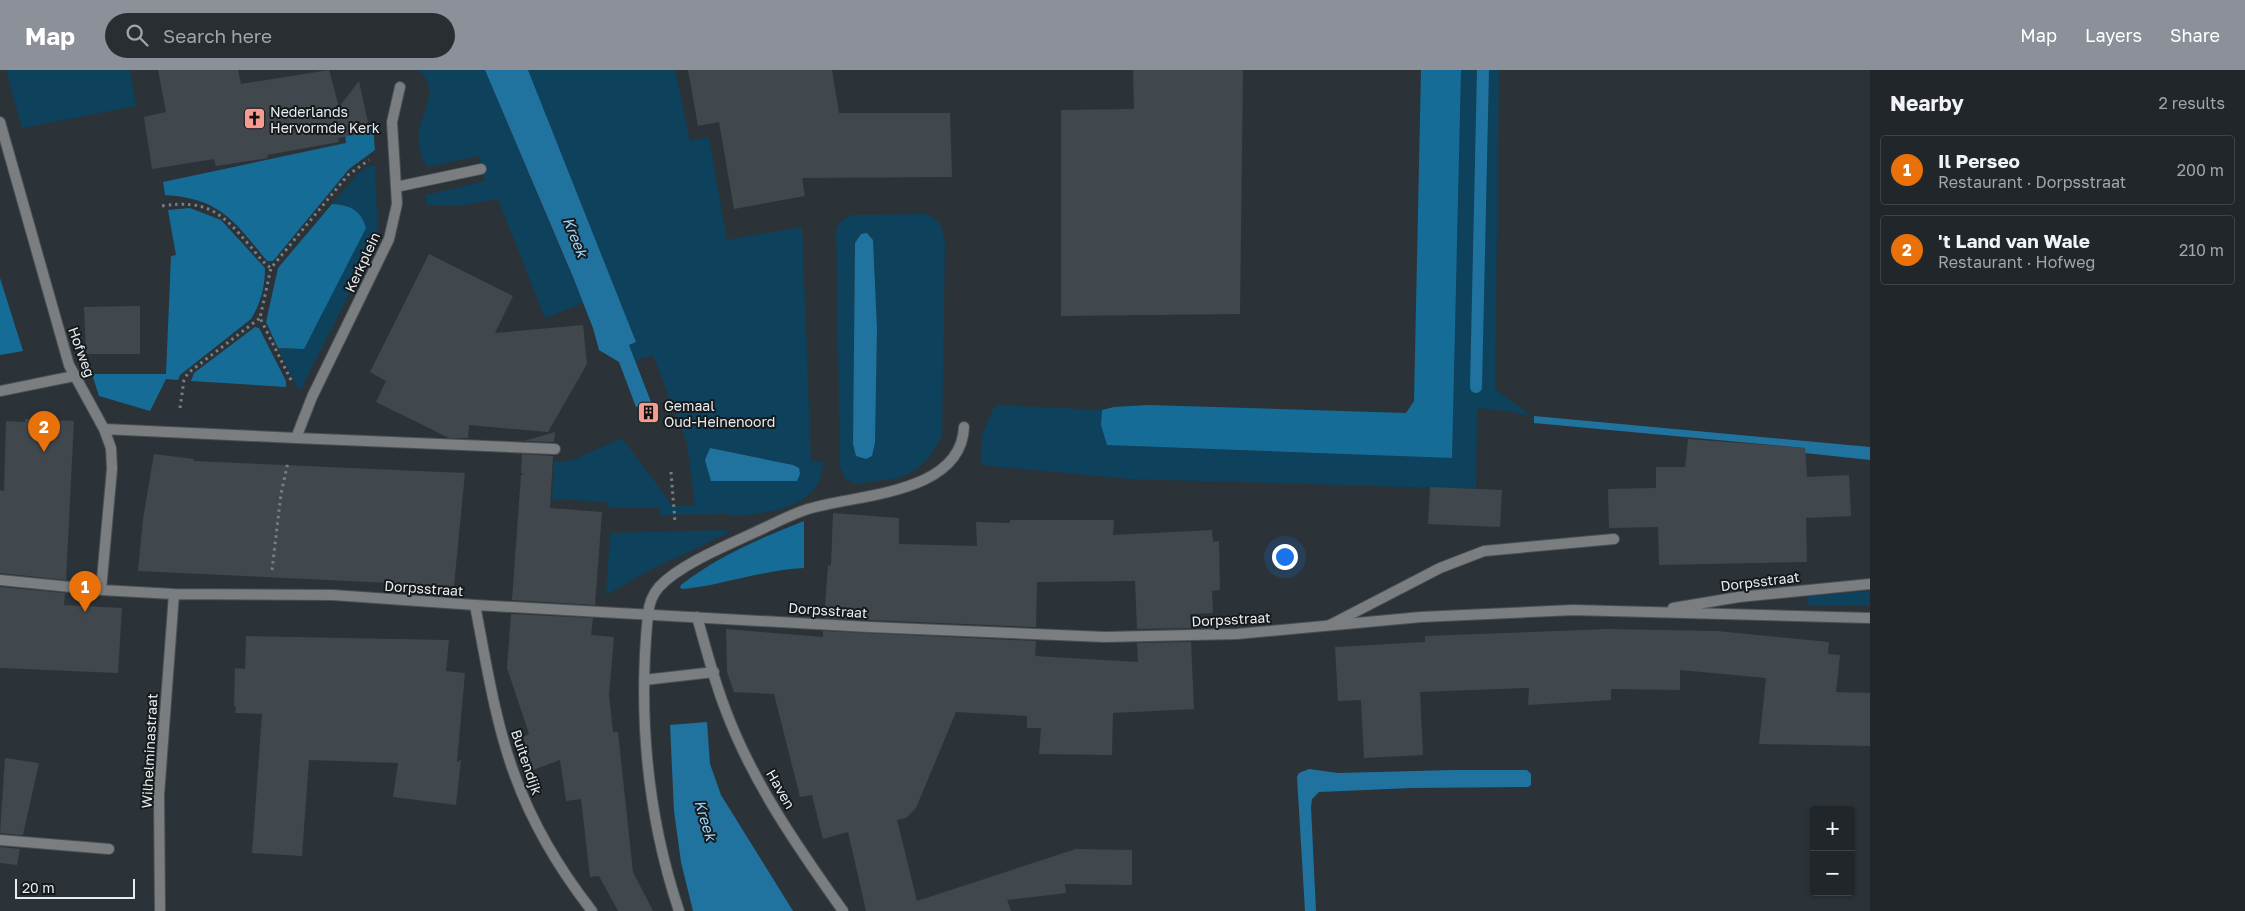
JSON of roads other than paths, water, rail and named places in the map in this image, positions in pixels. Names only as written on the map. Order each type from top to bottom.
[{"type":"street","name":"Kerkplein","points":[[296,438],[312,397],[390,239],[396,215],[392,122],[400,87]]},
{"type":"street","name":"Hofweg","points":[[0,122],[74,376],[104,430],[111,448],[112,463],[101,590]]},
{"type":"street","points":[[396,187],[481,169]]},
{"type":"street","points":[[0,391],[74,376]]},
{"type":"street","points":[[680,911],[663,858],[652,801],[645,740],[644,656],[649,603],[653,595],[666,581],[690,564],[806,510],[906,487],[939,472],[952,462],[961,448],[964,427]]},
{"type":"street","points":[[104,430],[555,449]]},
{"type":"street","points":[[1327,627],[1440,568],[1484,551],[1614,540]]},
{"type":"street","name":"Dorpsstraat","points":[[0,580],[101,590],[174,594],[333,595],[475,605],[1105,637],[1199,636],[1486,613],[1573,610],[1870,618]]},
{"type":"street","name":"Dorpsstraat","points":[[1655,611],[1739,596],[1870,584]]},
{"type":"street","name":"Wilhelminastraat","points":[[160,911],[159,795],[174,594]]},
{"type":"street","name":"Buitendijk","points":[[475,605],[496,705],[514,776],[554,858],[567,879],[592,911]]},
{"type":"street","name":"Haven","points":[[696,617],[726,711],[749,761],[804,854],[843,911]]},
{"type":"street","points":[[644,680],[714,672]]},
{"type":"street","points":[[0,840],[109,849]]},
{"type":"water","name":"Kreek","points":[[485,70],[528,70],[636,342],[629,345],[651,402],[636,407],[619,362],[599,350],[593,328],[573,277]]},
{"type":"water","points":[[867,233],[873,240],[877,328],[875,443],[872,456],[866,459],[856,456],[853,444],[855,243],[861,234]]},
{"type":"water","points":[[1534,416],[1870,447],[1870,460],[1805,453],[1804,448],[1534,423]]},
{"type":"water","points":[[710,448],[793,465],[799,468],[800,474],[797,481],[711,481],[705,460]]},
{"type":"water","name":"Kreek","points":[[707,722],[710,764],[721,795],[793,911],[693,911],[681,862],[674,811],[670,725]]},
{"type":"water","points":[[1309,769],[1338,773],[1527,770],[1531,774],[1531,785],[1528,787],[1411,788],[1319,792],[1312,799],[1311,807],[1316,911],[1305,911],[1297,777],[1299,773]]},
{"type":"waterway","points":[[1476,387],[1483,70]]},
{"type":"place","name":"Nederlands Hervormde Kerk","points":[[254,119]]},
{"type":"place","name":"Gemaal Oud-Heinenoord","points":[[648,413]]},
{"type":"place","name":"'t Land van Wale","points":[[44,452]]},
{"type":"place","name":"Il Perseo","points":[[85,612]]}]
